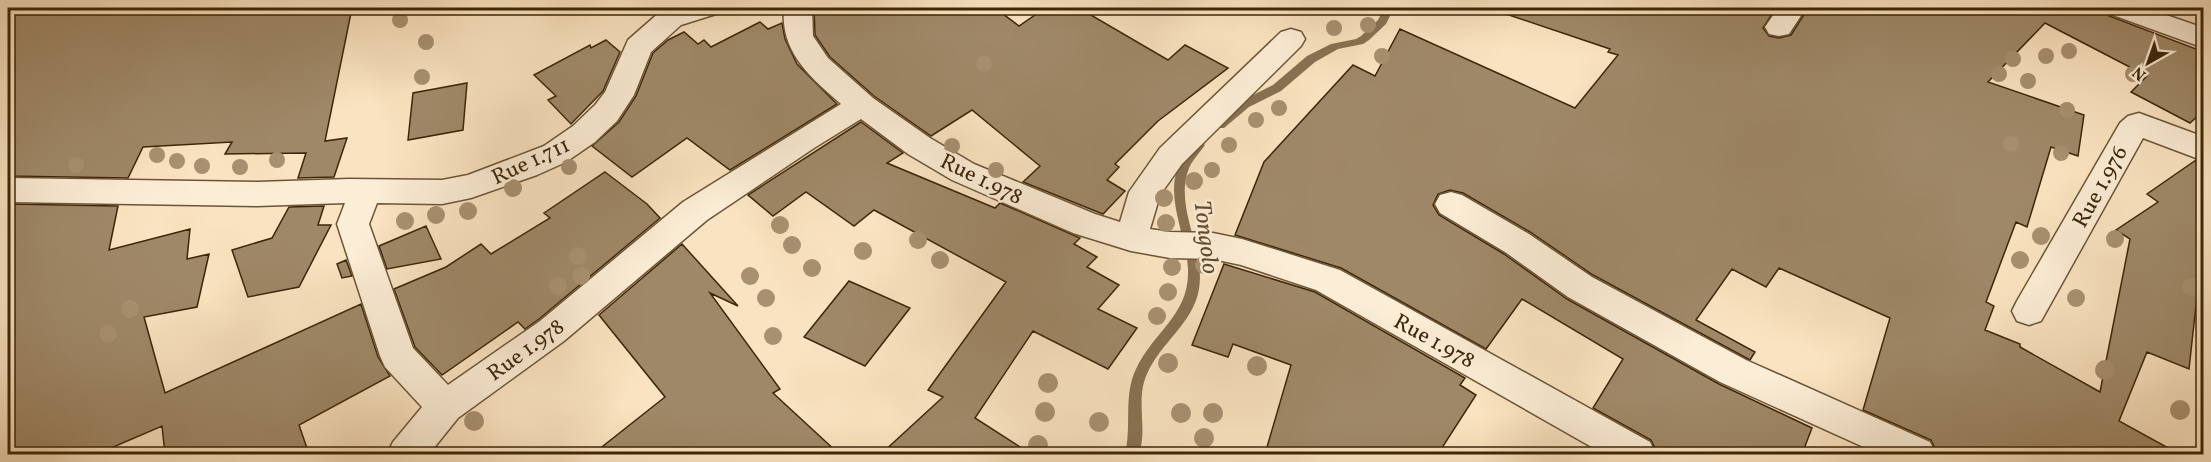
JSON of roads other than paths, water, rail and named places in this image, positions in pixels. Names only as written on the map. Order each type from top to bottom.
[{"type":"street","name":"Rue 1.711","points":[[8,190],[150,190],[257,194],[360,204],[471,186],[526,167],[555,154],[584,134],[606,113],[618,95],[638,47],[671,18],[706,8]]},
{"type":"street","points":[[2120,8],[2204,39]]},
{"type":"street","points":[[798,13],[798,35],[806,49],[826,73],[862,105]]},
{"type":"street","points":[[1131,238],[1145,192],[1171,156],[1291,39]]},
{"type":"street","name":"Rue 1.978","points":[[406,454],[445,407],[552,331],[695,211],[802,140],[862,105],[919,146],[963,172],[1085,224],[1131,238],[1170,244],[1213,246],[1281,263],[1328,280],[1637,454]]},
{"type":"street","name":"Rue 1.976","points":[[2029,311],[2131,131],[2139,124],[2204,150]]},
{"type":"street","points":[[360,204],[398,356],[445,407]]},
{"type":"street","points":[[1451,204],[1510,239],[1580,287],[1733,371],[1917,454]]},
{"type":"waterway","name":"Tongolo","points":[[1220,125],[1245,104],[1277,88],[1311,59],[1335,46],[1359,42],[1365,38],[1382,22],[1389,8]]},
{"type":"waterway","name":"Tongolo","points":[[1132,454],[1136,437],[1135,391],[1137,382],[1149,358],[1183,314],[1193,289],[1194,270],[1182,214],[1180,179],[1186,162],[1199,145]]}]
